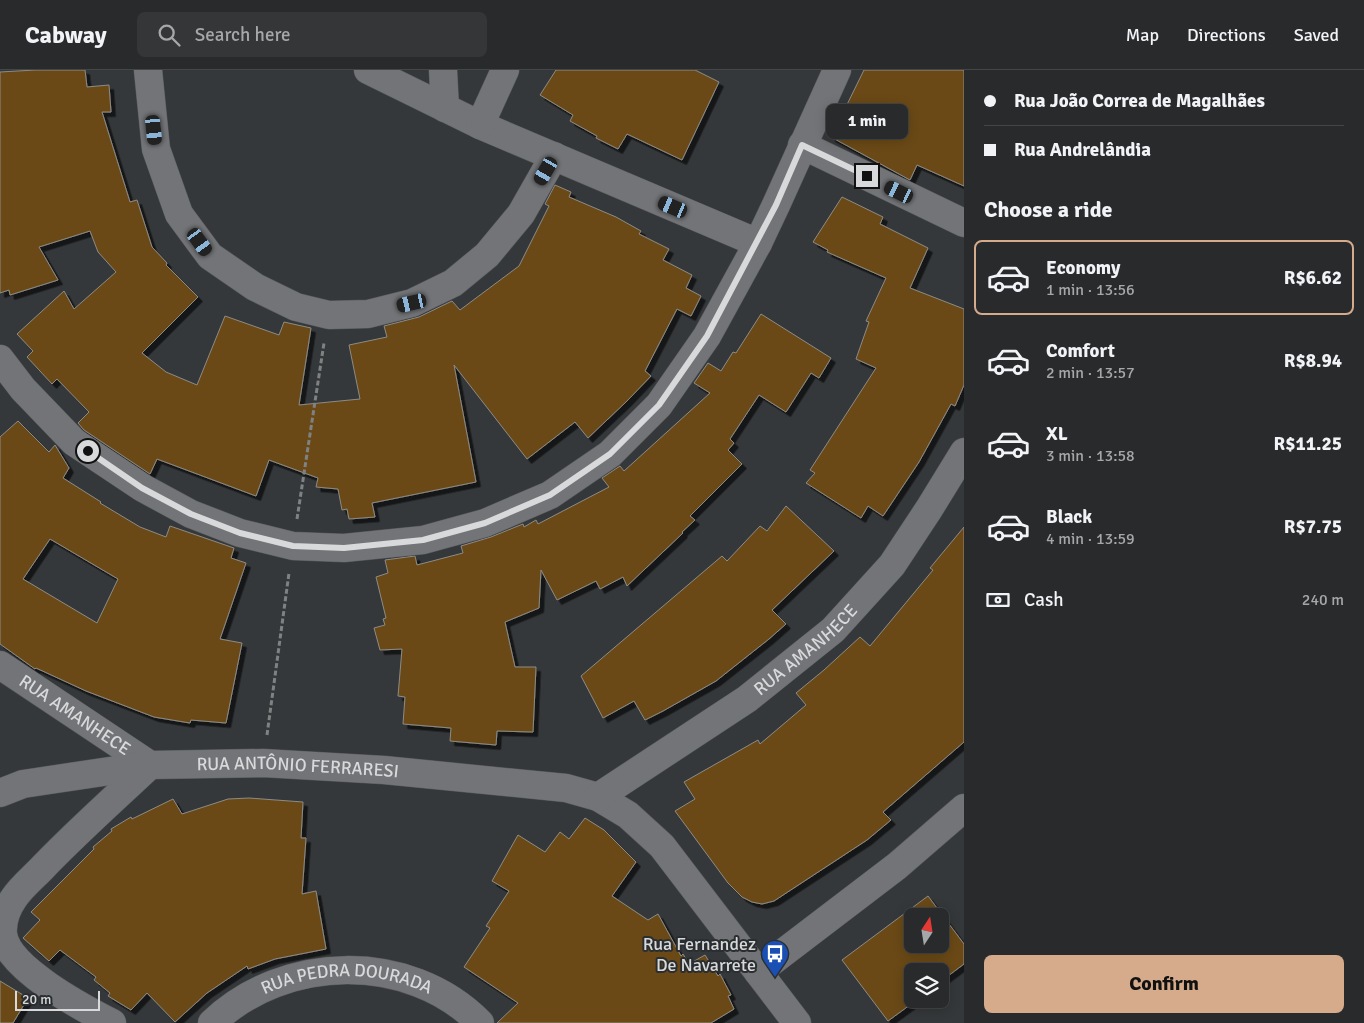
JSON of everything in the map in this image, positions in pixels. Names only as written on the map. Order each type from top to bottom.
[{"type":"street","points":[[148,70],[156,150],[179,214],[210,256],[255,287],[296,307],[328,315],[368,314],[412,303],[453,283],[487,256],[520,214],[554,156]]},
{"type":"street","points":[[368,70],[480,125],[758,242]]},
{"type":"street","points":[[443,70],[445,108]]},
{"type":"street","points":[[480,125],[505,70]]},
{"type":"street","points":[[0,359],[23,389],[74,442],[142,488],[191,514],[240,533],[293,546],[344,548],[423,540],[485,523],[550,495],[610,454],[659,405],[707,336],[758,242],[837,70]]},
{"type":"street","points":[[802,145],[964,223]]},
{"type":"street","name":"RUA AMANHECE","points":[[598,797],[747,700],[833,630],[892,565],[964,452]]},
{"type":"street","name":"RUA AMANHECE","points":[[0,664],[150,765]]},
{"type":"street","name":"RUA ANTÔNIO FERRARESI","points":[[0,793],[23,784],[150,765],[263,763],[492,779],[566,788],[598,797],[628,815],[662,846],[795,1022]]},
{"type":"street","points":[[112,1023],[82,1008],[33,975],[11,953],[3,934],[4,915],[15,897],[60,849],[150,765]]},
{"type":"street","points":[[758,972],[897,866],[964,808]]},
{"type":"street","name":"RUA PEDRA DOURADA","points":[[212,1023],[222,1013],[259,989],[305,974],[345,969],[387,974],[429,986],[468,1011],[480,1023]]},
{"type":"path","points":[[263,763],[328,315]]},
{"type":"building","points":[[85,70],[87,87],[109,85],[111,112],[102,112],[130,202],[137,200],[152,247],[167,263],[166,265],[198,297],[142,353],[166,372],[197,385],[225,316],[279,335],[284,322],[311,328],[299,405],[360,399],[349,345],[387,337],[384,326],[419,317],[452,301],[460,310],[519,266],[549,206],[545,204],[555,185],[571,192],[569,197],[616,217],[641,231],[639,234],[669,249],[663,260],[692,275],[686,288],[701,296],[691,316],[677,309],[645,371],[651,376],[588,438],[575,422],[527,459],[454,365],[476,482],[372,503],[375,517],[349,519],[347,509],[342,510],[338,489],[316,487],[318,478],[269,460],[256,496],[157,459],[150,474],[84,430],[78,423],[89,412],[57,379],[52,384],[27,357],[33,351],[17,334],[64,291],[74,309],[116,272],[98,252],[90,231],[39,247],[58,280],[10,295],[9,290],[0,293],[0,72]]},
{"type":"building","points":[[556,70],[695,70],[719,82],[682,160],[627,134],[618,149],[596,138],[597,136],[570,121],[573,115],[540,95]]},
{"type":"building","points":[[864,70],[964,70],[964,186],[917,165],[910,180],[831,137]]},
{"type":"building","points":[[842,197],[883,217],[880,224],[928,248],[910,288],[964,309],[964,385],[955,406],[951,404],[919,462],[883,516],[868,506],[861,518],[806,483],[815,473],[810,470],[876,368],[856,359],[869,322],[866,321],[886,278],[827,252],[828,250],[813,242]]},
{"type":"building","points":[[761,314],[831,358],[819,378],[811,373],[786,412],[759,395],[730,439],[734,443],[728,450],[742,464],[690,516],[695,520],[683,533],[627,586],[623,577],[600,589],[596,581],[557,600],[541,570],[539,608],[505,622],[515,667],[536,667],[533,732],[497,731],[496,745],[450,741],[451,728],[403,724],[405,697],[398,696],[402,649],[380,650],[374,628],[385,625],[383,619],[386,618],[376,577],[388,573],[385,560],[415,556],[417,565],[463,553],[461,546],[491,537],[523,524],[524,527],[536,520],[538,524],[609,487],[602,478],[620,466],[624,471],[710,393],[694,383],[708,363],[721,371],[733,352],[736,353]]},
{"type":"building","points":[[18,421],[49,452],[55,445],[69,468],[63,478],[100,503],[140,527],[166,537],[170,526],[234,548],[231,558],[246,563],[220,639],[242,643],[226,723],[191,720],[190,723],[154,717],[35,669],[0,644],[0,437]],"holes":[[[50,539],[118,579],[97,623],[23,579]]]},
{"type":"building","points":[[786,506],[834,551],[772,610],[786,624],[716,681],[663,711],[645,720],[634,701],[603,718],[581,676],[722,556],[727,561],[760,526],[767,531]]},
{"type":"building","points":[[964,527],[964,742],[883,812],[891,820],[867,840],[774,901],[762,904],[742,897],[728,883],[675,811],[695,799],[684,782],[758,740],[760,744],[806,705],[796,693],[860,637],[870,646],[933,570],[930,568]]},
{"type":"building","points":[[249,798],[303,802],[301,838],[306,838],[302,894],[316,891],[326,949],[275,959],[248,969],[247,966],[207,993],[175,1022],[147,993],[131,1010],[108,996],[110,993],[94,980],[96,977],[60,950],[49,961],[23,938],[40,920],[31,912],[94,849],[93,847],[112,831],[111,829],[131,817],[132,819],[173,799],[182,814],[228,799]]},
{"type":"building","points":[[585,818],[604,830],[636,862],[612,896],[648,920],[658,914],[681,956],[683,954],[689,964],[705,955],[718,976],[720,974],[731,995],[728,996],[734,1009],[711,1023],[497,1023],[518,1003],[464,967],[490,928],[486,926],[509,891],[492,881],[518,835],[545,852],[560,832],[569,839]]},
{"type":"building","points":[[928,896],[937,908],[912,908]]},
{"type":"building","points":[[904,914],[904,953],[949,953],[949,924],[964,944],[964,964],[949,975],[949,963],[904,963],[904,1008],[906,1008],[888,1021],[842,960]]},
{"type":"building","points":[[0,981],[28,998],[13,1023],[0,1023]]},
{"type":"place","name":"Rua Fernandez De Navarrete","points":[[775,978]]},
{"type":"route","points":[[88,451],[142,488],[191,514],[240,533],[293,546],[344,548],[423,540],[485,523],[550,495],[610,454],[659,405],[707,336],[758,242],[802,145],[867,176]]}]
